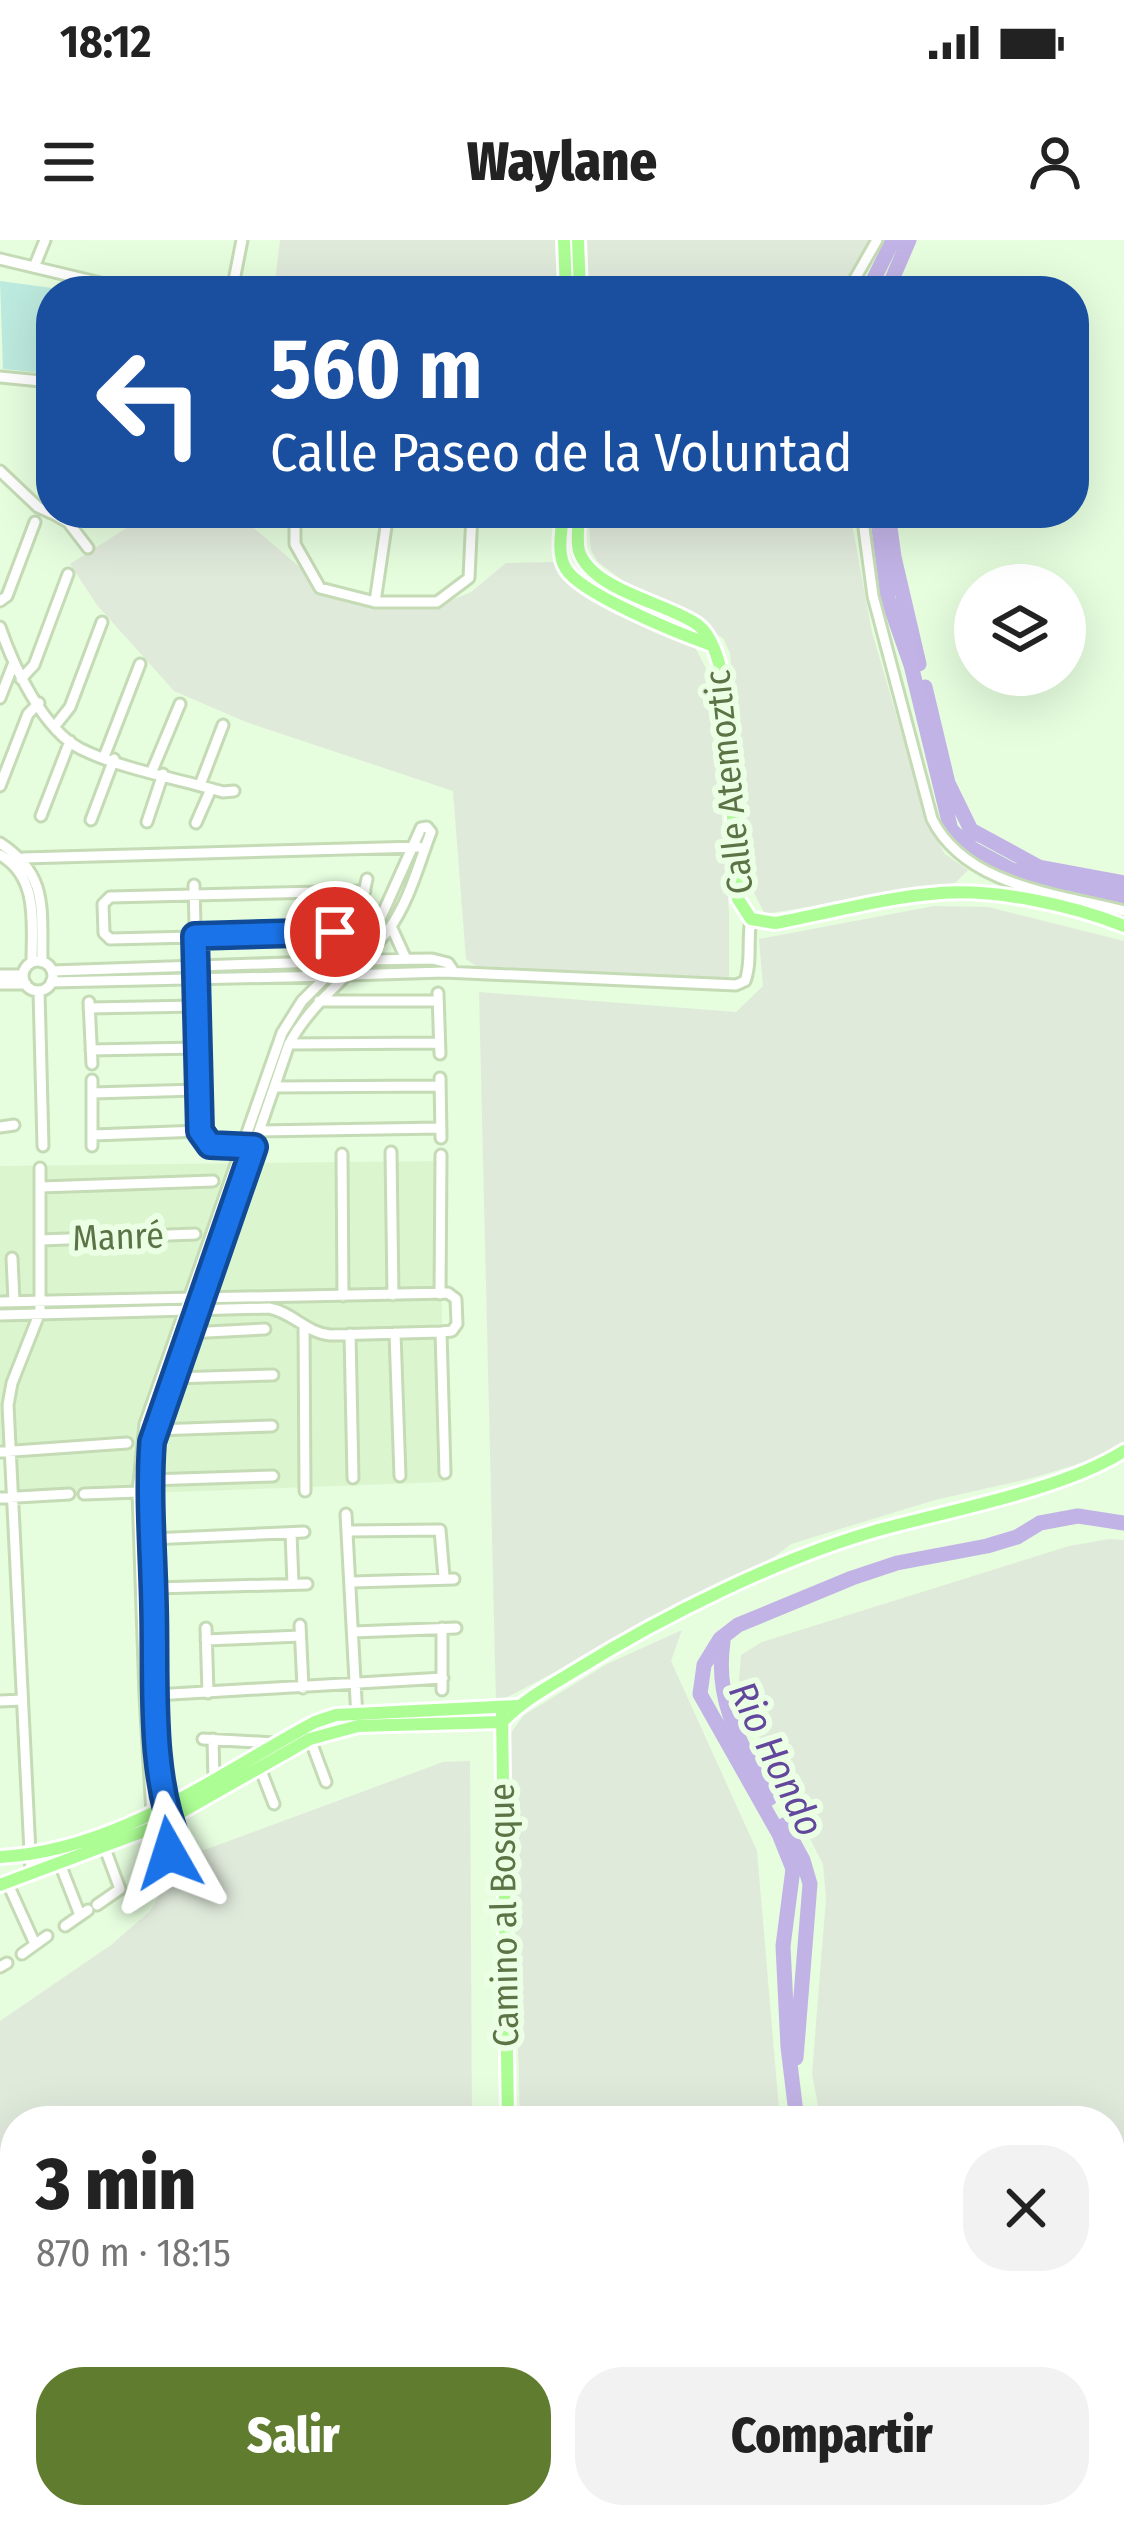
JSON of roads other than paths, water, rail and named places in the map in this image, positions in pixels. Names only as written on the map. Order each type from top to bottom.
[{"type":"main road","points":[[564,240],[565,276]]},
{"type":"main road","points":[[578,240],[579,276]]},
{"type":"main road","name":"Calle Atemoztic","points":[[562,528],[561,556],[570,575],[647,620],[710,644]]},
{"type":"main road","name":"Calle Atemoztic","points":[[579,528],[583,559],[601,576],[700,626],[710,644],[725,685],[738,898],[751,919]]},
{"type":"main road","points":[[751,919],[775,923],[938,893],[975,892],[1124,926]]},
{"type":"main road","points":[[0,1857],[28,1856],[160,1817],[314,1722],[502,1715],[635,1636],[787,1563],[842,1540],[1078,1474],[1124,1451]]},
{"type":"main road","name":"Camino al Bosque","points":[[502,1715],[508,2106]]},
{"type":"main road","points":[[4,1884],[104,1846],[357,1719]]},
{"type":"street","points":[[35,265],[45,240]]},
{"type":"street","points":[[235,276],[242,240]]},
{"type":"street","points":[[857,276],[877,240]]},
{"type":"street","points":[[0,259],[77,276]]},
{"type":"street","points":[[0,377],[36,381]]},
{"type":"street","points":[[0,472],[36,500]]},
{"type":"street","points":[[0,601],[7,596],[35,522]]},
{"type":"street","points":[[72,528],[88,548]]},
{"type":"street","points":[[295,528],[295,544],[320,588],[375,602],[437,602],[470,578],[472,528]]},
{"type":"street","points":[[375,602],[386,528]]},
{"type":"street","points":[[864,528],[873,596],[941,838],[970,864],[1048,893],[1124,911]]},
{"type":"street","points":[[21,679],[34,665],[68,574]]},
{"type":"street","points":[[55,726],[70,707],[102,622]]},
{"type":"street","points":[[0,629],[21,679],[70,741],[109,758],[234,791]]},
{"type":"street","points":[[91,820],[140,664]]},
{"type":"street","points":[[0,698],[13,665]]},
{"type":"street","points":[[0,786],[28,714],[39,703]]},
{"type":"street","points":[[147,822],[180,704]]},
{"type":"street","points":[[196,823],[223,725]]},
{"type":"street","points":[[41,816],[70,741]]},
{"type":"street","points":[[0,843],[23,858],[40,888],[37,962],[24,980]]},
{"type":"street","points":[[23,858],[419,847]]},
{"type":"street","points":[[247,1147],[260,1131],[299,1024],[391,926],[419,847]]},
{"type":"street","points":[[150,1695],[154,1588],[151,1539],[138,1492],[146,1442],[247,1147],[276,1046],[302,1001],[387,910],[419,847]]},
{"type":"street","points":[[192,852],[192,865]]},
{"type":"street","points":[[0,855],[22,876],[29,891],[37,962],[51,976],[454,973],[736,985],[749,972],[746,944],[751,919]]},
{"type":"street","points":[[365,891],[194,890],[106,898],[104,933],[110,940],[326,934],[335,932],[365,891],[367,879]]},
{"type":"street","points":[[194,890],[200,1131],[210,1145],[247,1147]]},
{"type":"street","points":[[391,926],[402,958]]},
{"type":"street","points":[[381,938],[402,958]]},
{"type":"street","points":[[43,1145],[39,991],[51,976],[195,965],[402,958],[442,961],[454,973]]},
{"type":"street","points":[[288,976],[302,1001]]},
{"type":"street","points":[[0,980],[24,980],[39,991]]},
{"type":"street","points":[[289,1045],[440,1049],[438,997],[319,1001]]},
{"type":"street","points":[[92,1064],[89,1005],[196,1006]]},
{"type":"street","points":[[91,1050],[197,1048]]},
{"type":"street","points":[[92,1080],[93,1140],[200,1131]]},
{"type":"street","points":[[260,1131],[441,1133],[440,1082],[274,1088]]},
{"type":"street","points":[[92,1093],[198,1090]]},
{"type":"street","points":[[0,1127],[14,1125]]},
{"type":"street","points":[[391,1152],[393,1295]]},
{"type":"street","points":[[342,1154],[343,1296]]},
{"type":"street","points":[[440,1294],[441,1155]]},
{"type":"street","points":[[31,1874],[4,1405],[40,1306],[40,1168]]},
{"type":"street","points":[[41,1187],[213,1181]]},
{"type":"street","name":"Manré","points":[[41,1240],[195,1234]]},
{"type":"street","points":[[12,1258],[14,1301]]},
{"type":"street","points":[[0,1315],[40,1306],[440,1294],[453,1295],[457,1324],[452,1331],[441,1333],[319,1334],[275,1309],[193,1303]]},
{"type":"street","points":[[0,1302],[40,1306]]},
{"type":"street","points":[[160,1817],[150,1695],[146,1442],[155,1430],[188,1333],[193,1303]]},
{"type":"street","points":[[304,1325],[305,1491]]},
{"type":"street","points":[[188,1333],[265,1329]]},
{"type":"street","points":[[395,1333],[400,1476]]},
{"type":"street","points":[[441,1333],[446,1473]]},
{"type":"street","points":[[350,1334],[353,1478]]},
{"type":"street","points":[[172,1378],[273,1375]]},
{"type":"street","points":[[155,1430],[272,1426]]},
{"type":"street","points":[[4,1452],[127,1443]]},
{"type":"street","points":[[149,1480],[273,1476]]},
{"type":"street","points":[[84,1494],[138,1492]]},
{"type":"street","points":[[6,1498],[69,1494]]},
{"type":"street","points":[[346,1514],[357,1719]]},
{"type":"street","points":[[349,1531],[440,1530],[449,1578],[352,1582]]},
{"type":"street","points":[[151,1539],[304,1532]]},
{"type":"street","points":[[292,1533],[293,1584]]},
{"type":"street","points":[[154,1588],[307,1584]]},
{"type":"street","points":[[150,1695],[443,1684],[442,1628]]},
{"type":"street","points":[[353,1632],[455,1628]]},
{"type":"street","points":[[208,1693],[206,1634],[300,1631],[303,1688]]},
{"type":"street","points":[[0,1701],[22,1700]]},
{"type":"street","points":[[214,1780],[208,1739],[275,1744]]},
{"type":"street","points":[[310,1739],[326,1782]]},
{"type":"street","points":[[260,1768],[274,1804]]},
{"type":"street","points":[[65,1926],[120,1889],[104,1846]]},
{"type":"street","points":[[60,1864],[88,1910]]},
{"type":"street","points":[[4,1884],[34,1944]]},
{"type":"street","points":[[22,1954],[47,1936]]},
{"type":"waterway","name":"Rio Hondo","points":[[875,276],[893,240]]},
{"type":"waterway","points":[[893,276],[909,240]]},
{"type":"waterway","name":"Rio Hondo","points":[[879,528],[888,599],[911,665],[951,830],[973,849],[1012,870],[1124,897]]},
{"type":"waterway","points":[[890,528],[919,664]]},
{"type":"waterway","points":[[925,687],[948,783],[971,830],[1039,867],[1124,883]]},
{"type":"waterway","name":"Rio Hondo","points":[[795,2106],[783,1946],[793,1869],[779,1834],[700,1694],[704,1665],[720,1639],[738,1625],[852,1578],[897,1563],[987,1546],[1017,1537],[1040,1523],[1078,1516],[1124,1523]]},
{"type":"waterway","points":[[723,1642],[727,1704],[770,1798]]},
{"type":"waterway","points":[[784,1825],[810,1884],[796,2058]]}]
